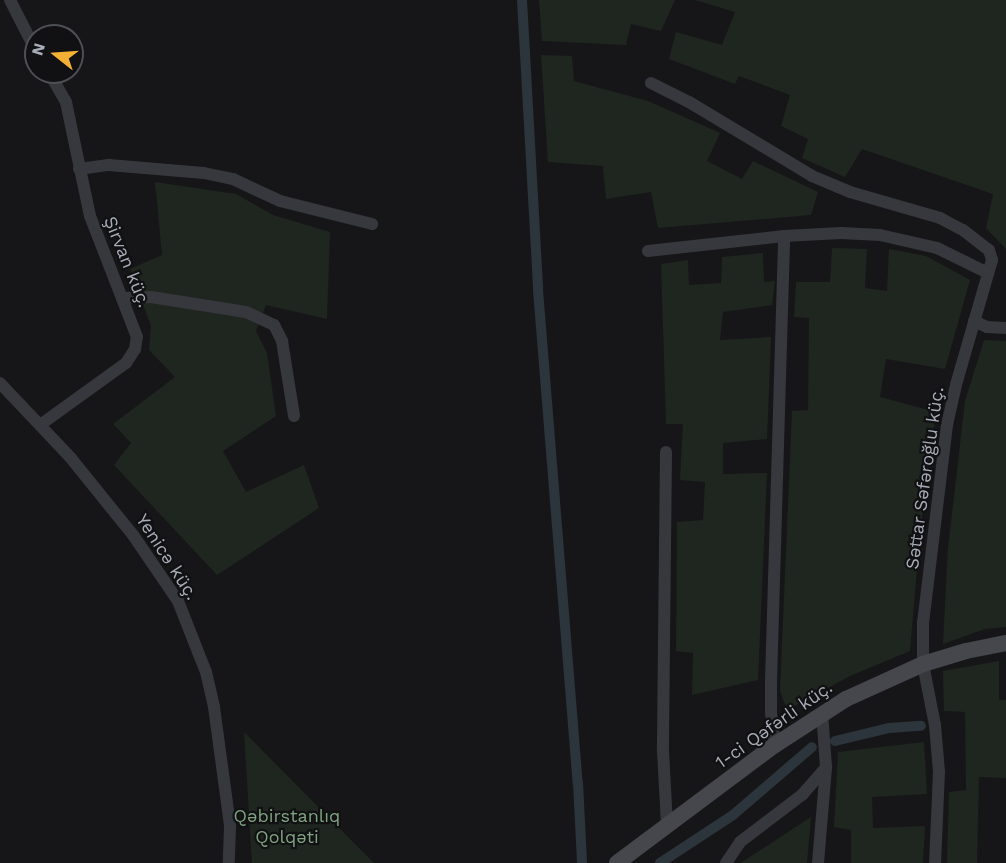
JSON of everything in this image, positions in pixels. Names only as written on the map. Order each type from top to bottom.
[{"type":"street","points":[[7,5],[24,32]]},
{"type":"street","name":"Səttar Səfəroğlu küç.","points":[[651,83],[689,102],[812,176],[850,192],[940,218],[963,230],[989,250],[992,260],[947,425],[923,622],[923,664],[935,725],[939,772],[935,863]]},
{"type":"street","name":"Şirvan küç.","points":[[40,425],[126,363],[135,349],[137,337],[90,216],[66,102],[56,84]]},
{"type":"street","points":[[79,170],[109,165],[204,172],[233,179],[280,201],[372,224]]},
{"type":"street","points":[[648,252],[784,236],[841,233],[880,235],[937,248],[988,273]]},
{"type":"street","points":[[775,745],[771,713],[771,681],[784,236]]},
{"type":"street","points":[[122,298],[151,297],[246,312],[274,326],[282,341],[294,416]]},
{"type":"street","points":[[974,321],[987,327],[1006,328]]},
{"type":"street","name":"Yenicə küç.","points":[[0,383],[40,425],[133,535],[178,601],[206,672],[214,707],[230,826],[229,863]]},
{"type":"street","points":[[666,452],[663,751],[668,826]]},
{"type":"street","name":"1-ci Qəfərli küç.","points":[[617,863],[775,745],[822,713],[891,677],[923,664],[1006,642]]},
{"type":"street","points":[[818,863],[826,767],[822,713]]},
{"type":"street","points":[[726,863],[740,842],[802,795],[826,767]]},
{"type":"green space","points":[[539,0],[675,0],[661,31],[631,24],[626,45],[542,41]]},
{"type":"green space","points":[[695,0],[1006,0],[1006,249],[986,228],[993,194],[862,149],[845,177],[802,158],[808,139],[781,126],[790,95],[739,76],[735,84],[669,59],[676,32],[722,45],[735,12]]},
{"type":"green space","points":[[541,55],[572,56],[574,81],[648,101],[720,133],[707,161],[742,179],[753,161],[818,192],[811,215],[658,228],[651,192],[606,199],[603,166],[548,162]]},
{"type":"green space","points":[[155,182],[236,194],[273,215],[330,232],[327,319],[266,305],[256,331],[267,353],[276,416],[223,451],[246,492],[304,465],[319,508],[217,575],[114,465],[131,443],[113,424],[175,377],[149,350],[151,326],[130,269],[162,255]]},
{"type":"green space","points":[[832,248],[867,249],[865,288],[887,291],[889,249],[926,256],[970,280],[945,369],[886,359],[880,397],[936,412],[920,533],[910,651],[850,676],[787,710],[780,691],[792,411],[808,410],[809,318],[794,317],[796,282],[830,282]]},
{"type":"green space","points":[[763,253],[764,282],[775,281],[772,305],[723,312],[720,340],[771,337],[767,439],[723,443],[723,474],[767,473],[758,680],[692,695],[693,653],[676,651],[677,522],[703,520],[705,482],[680,480],[683,424],[666,424],[661,264],[688,260],[689,285],[721,283],[722,257]]},
{"type":"green space","points":[[984,340],[1006,341],[1006,627],[985,629],[943,644],[948,548],[965,401]]},
{"type":"green space","points":[[999,661],[999,700],[1006,700],[1006,778],[979,777],[977,863],[947,863],[949,792],[966,790],[965,712],[944,711],[943,671]]},
{"type":"green space","name":"Qəbirstanlıq Qolqəti","points":[[244,732],[374,863],[252,863]]},
{"type":"green space","points":[[924,742],[927,794],[872,797],[873,828],[925,826],[923,863],[851,863],[851,830],[834,827],[838,752]]},
{"type":"green space","points":[[811,817],[807,863],[742,863],[742,862]]},
{"type":"waterway","points":[[522,0],[538,290],[578,783],[582,863]]},
{"type":"waterway","points":[[835,741],[889,728],[921,726]]},
{"type":"waterway","points":[[660,863],[733,815],[812,747]]}]
